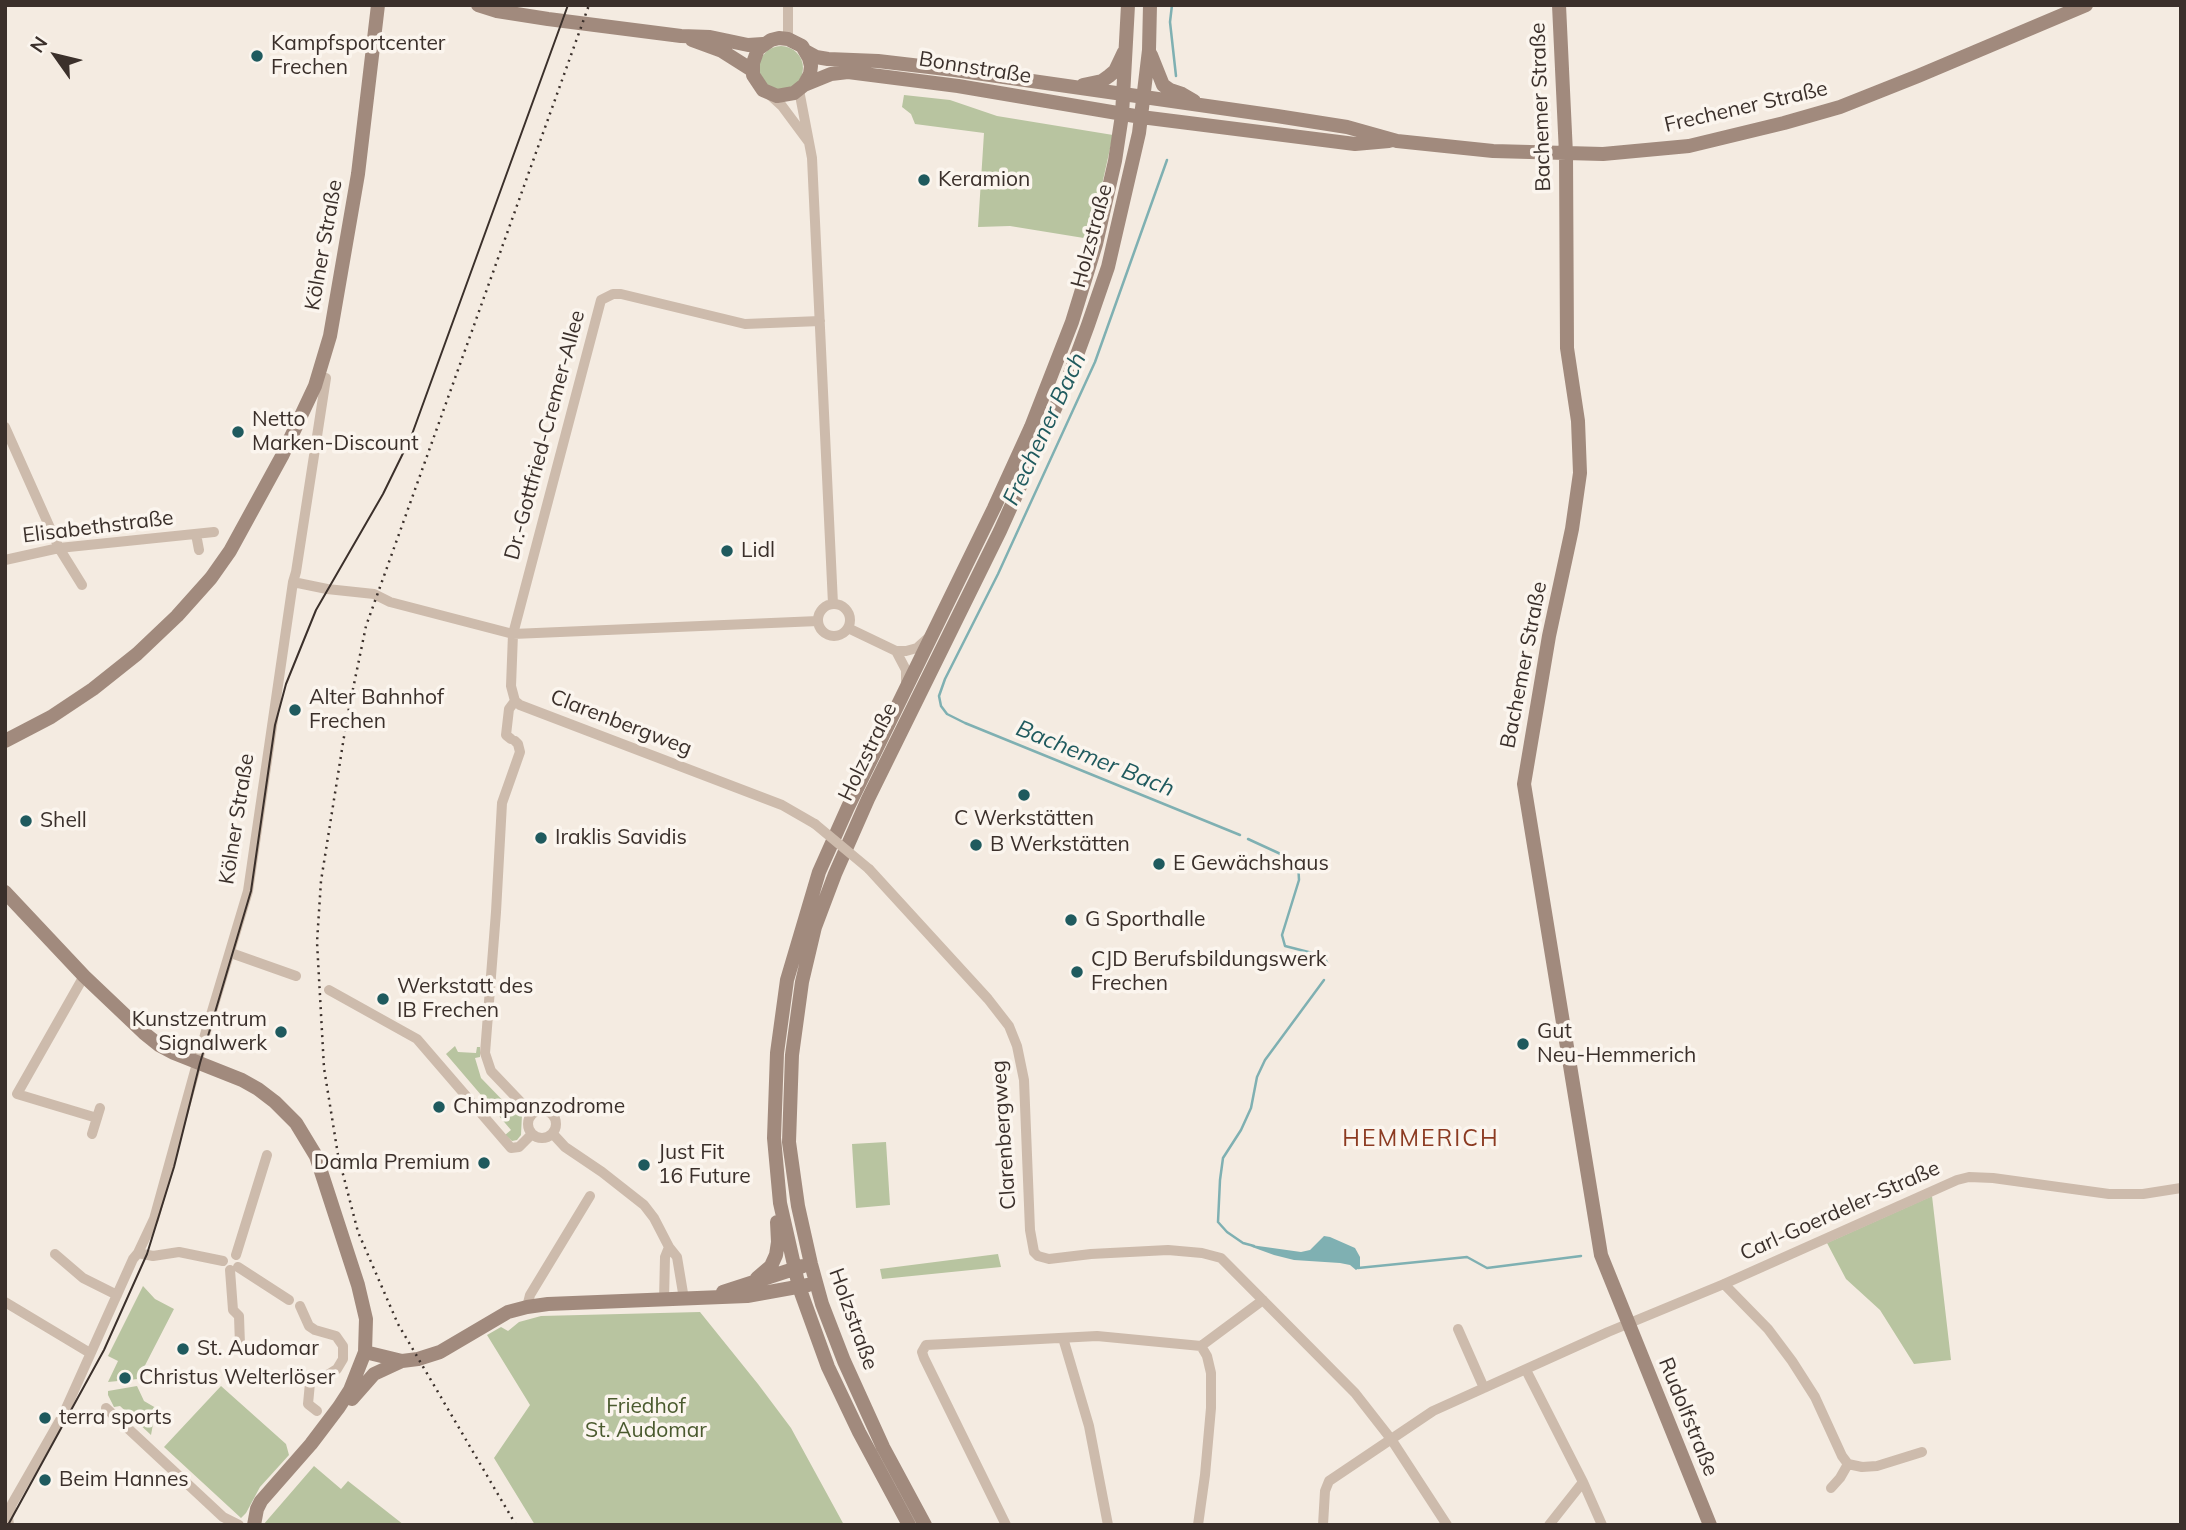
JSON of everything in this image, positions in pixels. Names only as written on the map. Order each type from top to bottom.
[{"type":"main road","name":"Kölner Straße","points":[[5,741],[51,717],[93,689],[137,654],[177,616],[211,578],[230,551],[282,456],[310,397],[330,335],[358,174],[378,5]]},
{"type":"main road","points":[[478,5],[548,19],[681,36],[710,37],[748,45],[764,44]]},
{"type":"main road","name":"Holzstraße","points":[[909,1525],[828,1367],[799,1287],[780,1203],[774,1138],[777,1053],[788,980],[819,872],[994,508],[1053,373],[1096,244],[1115,161],[1124,95],[1128,5]]},
{"type":"main road","name":"Holzstraße","points":[[925,1525],[883,1447],[848,1371],[822,1304],[811,1264],[798,1206],[789,1142],[792,1055],[802,982],[815,927],[835,874],[868,799],[999,531],[1067,382],[1108,267],[1141,117],[1149,50],[1150,5]]},
{"type":"main road","name":"Bachemer Straße","points":[[1559,5],[1566,154],[1565,321],[1578,421],[1580,473],[1572,530],[1549,636],[1524,783],[1601,1255],[1628,1324]]},
{"type":"main road","name":"Frechener Straße","points":[[1143,97],[1347,127],[1397,141],[1493,151],[1566,154],[1635,152],[1689,146],[1840,107],[2086,5]]},
{"type":"main road","points":[[681,36],[722,51],[752,70]]},
{"type":"main road","points":[[788,39],[795,41],[805,51],[811,66],[810,74],[802,88],[786,96],[769,94],[757,83],[752,70],[755,56],[764,44],[771,40],[788,39]]},
{"type":"main road","points":[[1069,86],[1092,84],[1110,76],[1127,44]]},
{"type":"main road","points":[[1149,50],[1163,85],[1201,105]]},
{"type":"main road","name":"Bonnstraße","points":[[805,51],[828,59],[878,61],[1143,97]]},
{"type":"main road","name":"Bonnstraße","points":[[802,88],[831,74],[878,74],[1141,117]]},
{"type":"main road","name":"Frechener Straße","points":[[1141,117],[1355,144],[1397,141]]},
{"type":"main road","points":[[5,892],[84,976],[159,1045],[258,1089],[296,1123],[316,1156],[358,1285],[366,1319],[365,1352],[350,1390],[326,1425],[261,1501],[254,1525]]},
{"type":"main road","name":"Holzstraße","points":[[755,1280],[771,1266],[776,1255],[780,1203]]},
{"type":"main road","points":[[708,1297],[811,1264]]},
{"type":"main road","points":[[326,1425],[347,1406],[374,1374],[402,1361],[440,1352],[508,1312],[548,1304],[747,1296],[817,1283]]},
{"type":"main road","name":"Rudolfstraße","points":[[1628,1324],[1710,1525]]},
{"type":"main road","points":[[365,1352],[402,1361]]},
{"type":"street","points":[[788,5],[788,39]]},
{"type":"street","points":[[802,88],[812,158],[833,604]]},
{"type":"street","points":[[769,94],[782,106],[809,142]]},
{"type":"street","name":"Dr.-Gottfried-Cremer-Allee","points":[[515,701],[511,686],[513,634],[601,300],[613,294],[621,295],[746,324],[820,321]]},
{"type":"street","name":"Kölner Straße","points":[[8,1521],[12,1504],[63,1415],[133,1259],[154,1219],[197,1062],[231,953],[248,891],[326,379]]},
{"type":"street","points":[[5,427],[59,548],[82,585]]},
{"type":"street","name":"Elisabethstraße","points":[[5,560],[59,548],[214,532]]},
{"type":"street","name":"Elisabethstraße","points":[[196,534],[199,550]]},
{"type":"street","points":[[293,583],[374,594],[390,601],[513,634],[818,621]]},
{"type":"street","points":[[833,604],[839,604],[847,610],[850,620],[843,634],[832,636],[822,631],[818,621],[821,611],[833,604]]},
{"type":"street","points":[[848,628],[896,651],[917,648],[932,635]]},
{"type":"street","points":[[896,651],[906,670],[906,687]]},
{"type":"street","points":[[515,701],[509,709],[506,735],[518,744],[520,752],[502,803],[485,1053],[491,1071],[532,1114]]},
{"type":"street","name":"Clarenbergweg","points":[[515,701],[782,805],[815,824],[869,869],[988,999],[1009,1026],[1017,1046],[1024,1080],[1030,1230],[1034,1252],[1049,1259],[1168,1250],[1202,1253],[1221,1258],[1339,1375],[1391,1439],[1447,1525]]},
{"type":"street","points":[[231,953],[296,976]]},
{"type":"street","points":[[84,976],[18,1094],[99,1113],[92,1134]]},
{"type":"street","points":[[329,989],[417,1039],[511,1148],[519,1147],[531,1134]]},
{"type":"street","points":[[542,1110],[552,1113],[556,1121],[553,1134],[545,1139],[531,1134],[528,1126],[532,1114],[542,1110]]},
{"type":"street","points":[[553,1134],[565,1147],[645,1205],[677,1257],[684,1299]]},
{"type":"street","points":[[240,1345],[239,1316],[233,1310],[227,1255],[236,1255],[267,1155]]},
{"type":"street","name":"Carl-Goerdeler-Straße","points":[[1324,1525],[1325,1491],[1329,1480],[1433,1411],[1927,1192],[1969,1177],[2109,1194],[2143,1194],[2181,1188]]},
{"type":"street","points":[[527,1307],[530,1295],[590,1196]]},
{"type":"street","points":[[664,1300],[665,1257],[669,1247]]},
{"type":"street","points":[[138,1253],[153,1256],[179,1252],[230,1266],[289,1300]]},
{"type":"street","points":[[55,1254],[82,1278],[117,1296]]},
{"type":"street","name":"Carl-Goerdeler-Straße","points":[[1724,1284],[1768,1329],[1792,1361],[1815,1397],[1848,1464]]},
{"type":"street","points":[[1006,1525],[923,1358],[923,1348],[930,1343],[1097,1336],[1201,1346],[1263,1300]]},
{"type":"street","points":[[5,1302],[90,1353]]},
{"type":"street","points":[[300,1306],[309,1326],[336,1336],[343,1346],[343,1359],[337,1369],[333,1373],[313,1379],[310,1383],[308,1404],[317,1411]]},
{"type":"street","points":[[1458,1329],[1484,1388]]},
{"type":"street","points":[[1063,1338],[1088,1426],[1108,1525]]},
{"type":"street","points":[[1198,1525],[1205,1475],[1211,1373],[1207,1356],[1201,1346]]},
{"type":"street","points":[[1526,1370],[1583,1482],[1601,1525]]},
{"type":"street","points":[[106,1408],[223,1517],[239,1525]]},
{"type":"street","points":[[1831,1488],[1848,1464],[1877,1466],[1922,1452]]},
{"type":"street","points":[[1549,1525],[1583,1482]]},
{"type":"green space","points":[[781,46],[790,47],[797,52],[802,59],[802,77],[797,84],[790,89],[781,90],[772,89],[765,84],[760,77],[759,68],[760,59],[765,52],[772,47]]},
{"type":"green space","points":[[904,95],[950,100],[997,116],[1113,135],[1090,239],[1010,226],[978,227],[984,133],[915,124],[911,114],[902,107]]},
{"type":"green space","points":[[455,1046],[458,1052],[476,1053],[477,1047],[480,1047],[480,1057],[475,1058],[481,1078],[512,1110],[517,1106],[522,1114],[521,1135],[517,1140],[512,1141],[505,1135],[511,1130],[446,1054]]},
{"type":"green space","points":[[886,1142],[890,1205],[856,1208],[852,1144]]},
{"type":"green space","points":[[1932,1196],[1951,1360],[1914,1364],[1880,1310],[1846,1279],[1827,1243]]},
{"type":"green space","points":[[998,1254],[1001,1267],[882,1279],[880,1269]]},
{"type":"green space","points":[[143,1286],[155,1299],[174,1309],[138,1379],[108,1382],[118,1361],[108,1356]]},
{"type":"green space","name":"Friedhof St. Audomar","points":[[700,1312],[791,1428],[844,1525],[535,1525],[494,1458],[530,1405],[487,1335],[501,1327],[508,1331],[519,1322],[541,1316]]},
{"type":"green space","points":[[137,1386],[144,1401],[156,1408],[151,1435],[120,1406],[114,1407],[108,1395],[108,1391]]},
{"type":"green space","points":[[221,1386],[286,1444],[289,1455],[260,1487],[241,1518],[164,1447]]},
{"type":"green space","points":[[314,1466],[341,1489],[348,1481],[404,1525],[263,1525]]},
{"type":"water","points":[[1324,1236],[1355,1248],[1360,1257],[1360,1267],[1356,1270],[1350,1265],[1340,1263],[1294,1260],[1251,1245],[1301,1252],[1310,1250]]},
{"type":"waterway","name":"Frechener Bach","points":[[1172,5],[1170,22],[1176,76]]},
{"type":"waterway","name":"Frechener Bach","points":[[1167,160],[1095,362],[939,696],[941,706],[947,714],[965,723],[1240,835]]},
{"type":"waterway","name":"Bachemer Bach","points":[[1248,839],[1298,862],[1299,880],[1282,935],[1285,946],[1324,956],[1328,965]]},
{"type":"waterway","name":"Bachemer Bach","points":[[1254,1246],[1243,1243],[1218,1222],[1223,1158],[1251,1108],[1257,1077],[1265,1060],[1324,980]]},
{"type":"waterway","name":"Bachemer Bach","points":[[1358,1268],[1467,1257],[1487,1268],[1581,1256]]},
{"type":"tram line","points":[[8,1525],[104,1350],[147,1254],[251,891],[275,725],[286,684],[316,610],[383,494],[411,437],[568,5]]},
{"type":"railway","points":[[516,1525],[398,1324],[358,1232],[338,1155],[324,1068],[317,942],[321,881],[347,718],[366,626],[589,5]]},
{"type":"place","name":"Kampfsportcenter Frechen","points":[[257,56]]},
{"type":"place","name":"Keramion","points":[[924,180]]},
{"type":"place","name":"Netto Marken-Discount","points":[[238,432]]},
{"type":"place","name":"Lidl","points":[[727,551]]},
{"type":"place","name":"Alter Bahnhof Frechen","points":[[295,710]]},
{"type":"place","name":"C Werkstätten","points":[[1024,795]]},
{"type":"place","name":"Shell","points":[[26,821]]},
{"type":"place","name":"Iraklis Savidis","points":[[541,838]]},
{"type":"place","name":"B Werkstätten","points":[[976,845]]},
{"type":"place","name":"E Gewächshaus","points":[[1159,864]]},
{"type":"place","name":"G Sporthalle","points":[[1071,920]]},
{"type":"place","name":"CJD Berufsbildungswerk Frechen","points":[[1077,972]]},
{"type":"place","name":"Werkstatt des IB Frechen","points":[[383,999]]},
{"type":"place","name":"Kunstzentrum Signalwerk","points":[[281,1032]]},
{"type":"place","name":"Gut Neu-Hemmerich","points":[[1523,1044]]},
{"type":"place","name":"Chimpanzodrome","points":[[439,1107]]},
{"type":"place","name":"Damla Premium","points":[[484,1163]]},
{"type":"place","name":"Just Fit 16 Future","points":[[644,1165]]},
{"type":"place","name":"St. Audomar","points":[[183,1349]]},
{"type":"place","name":"Christus Welterlöser","points":[[125,1378]]},
{"type":"place","name":"terra sports","points":[[45,1418]]},
{"type":"place","name":"Beim Hannes","points":[[45,1480]]},
{"type":"district","name":"HEMMERICH","points":[[1421,1139]]}]
